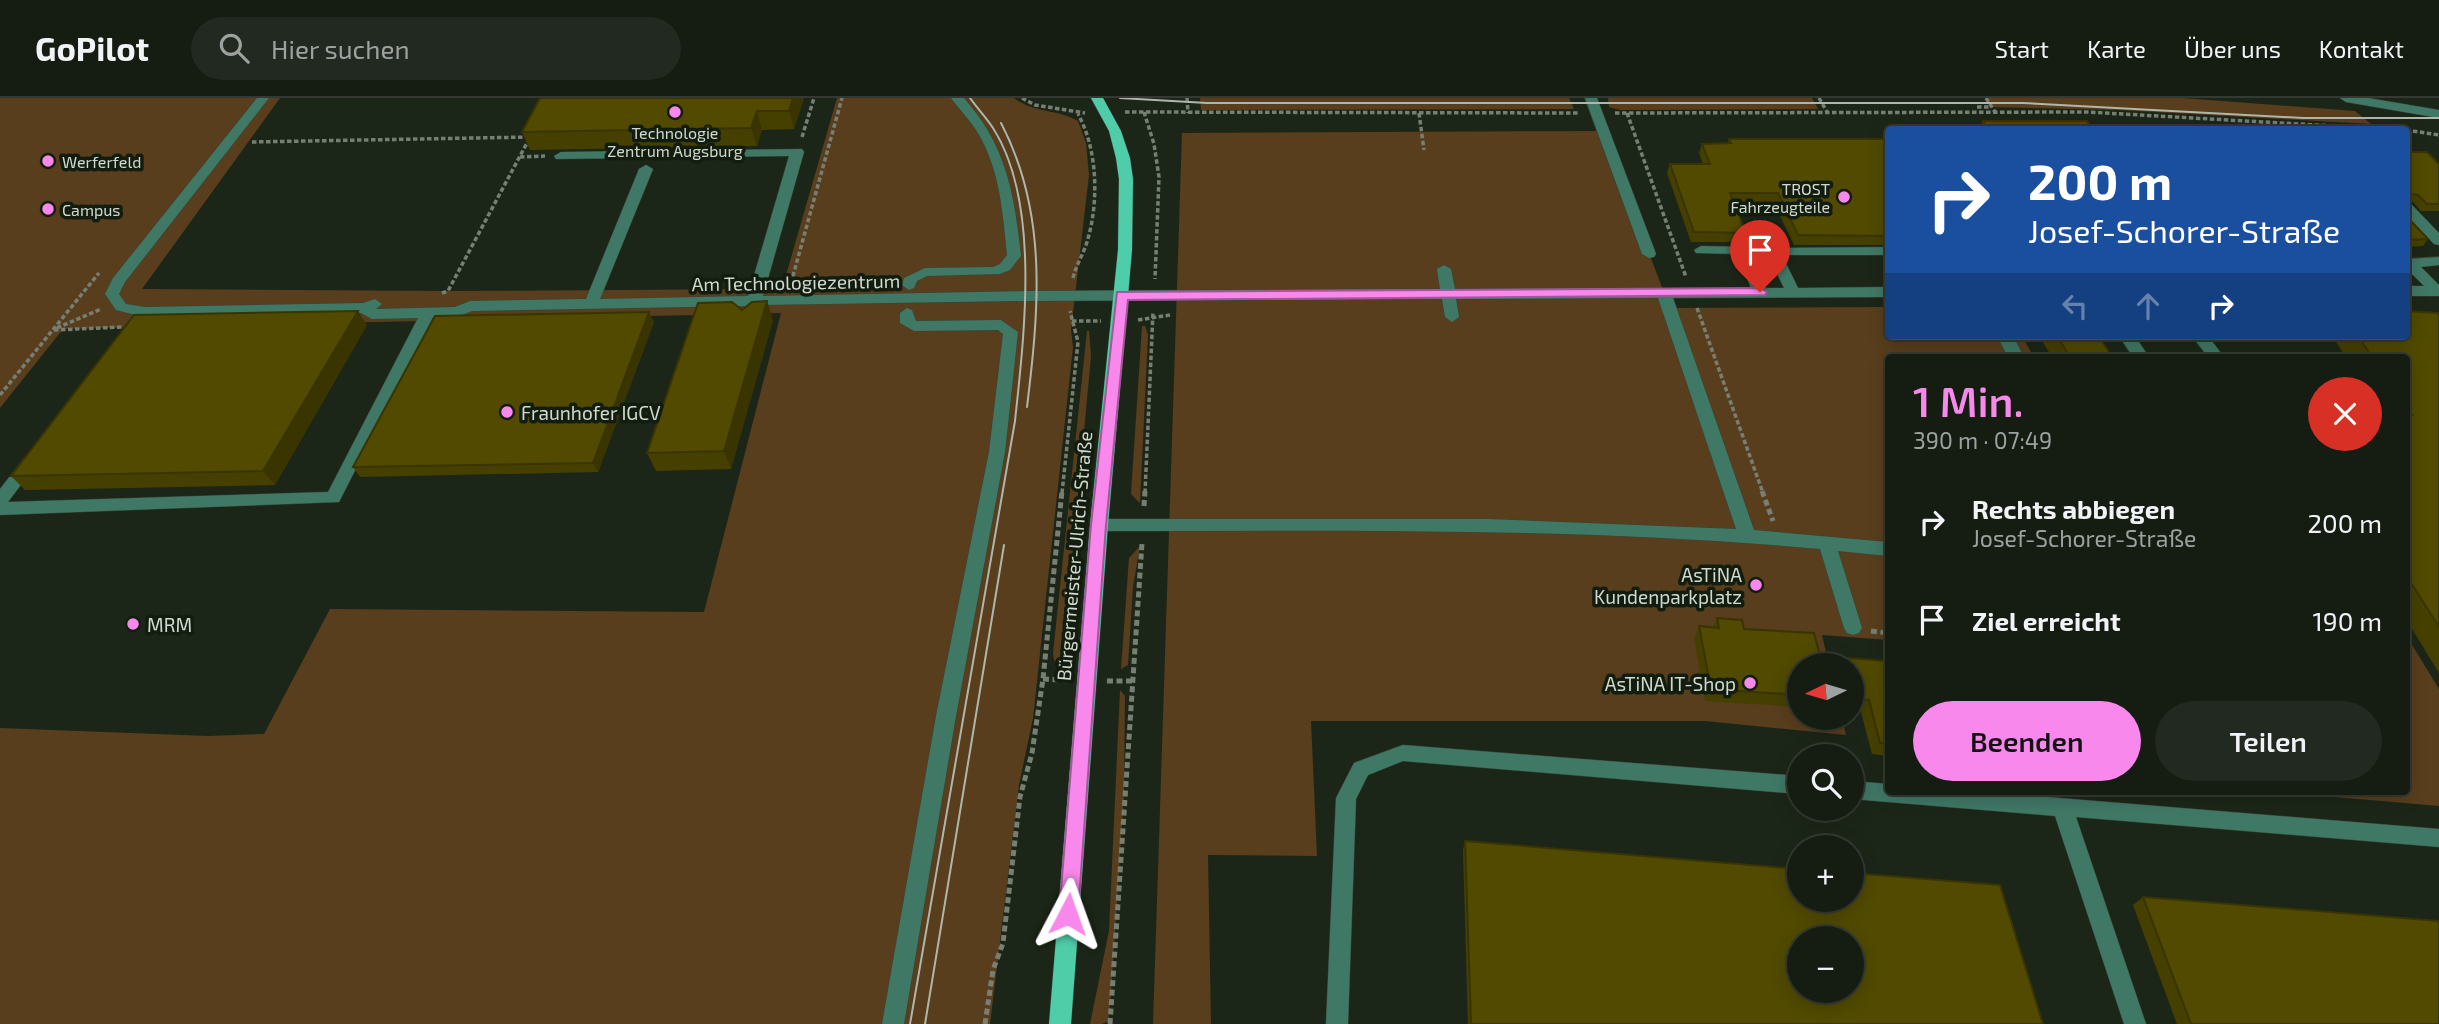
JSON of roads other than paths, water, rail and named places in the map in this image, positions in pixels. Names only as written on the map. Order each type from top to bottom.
[{"type":"main road","name":"Bürgermeister-Ulrich-Straße","points":[[1060,1024],[1098,525],[1122,295],[1126,179],[1115,131],[1097,98]]},
{"type":"street","name":"Am Technologiezentrum","points":[[263,98],[226,143],[144,257],[118,281],[112,294],[123,310],[145,312],[365,308],[372,314],[432,306],[457,312],[470,306],[1122,295],[1885,292]]},
{"type":"street","points":[[909,285],[911,278],[925,272],[995,271],[1005,267],[1014,256],[1007,197],[995,148],[972,113],[957,98]]},
{"type":"street","points":[[1591,98],[1649,254]]},
{"type":"street","points":[[2346,98],[2379,100],[2435,111]]},
{"type":"street","points":[[561,156],[797,152],[748,321]]},
{"type":"street","points":[[591,304],[646,169]]},
{"type":"street","points":[[2410,211],[2439,241]]},
{"type":"street","points":[[1700,250],[1742,250],[1760,292]]},
{"type":"street","points":[[1793,292],[1773,251],[1885,251]]},
{"type":"street","points":[[2410,263],[2439,261]]},
{"type":"street","points":[[2410,265],[2438,291]]},
{"type":"street","points":[[1444,269],[1452,317]]},
{"type":"street","points":[[2410,291],[2438,291]]},
{"type":"street","points":[[1664,294],[1747,536]]},
{"type":"street","points":[[0,509],[332,498],[432,306]]},
{"type":"street","points":[[134,327],[145,312]]},
{"type":"street","points":[[893,1024],[946,716],[997,452],[1011,332],[1002,325],[914,326],[907,323],[907,313]]},
{"type":"street","points":[[2203,340],[2214,354]]},
{"type":"street","points":[[0,501],[42,446]]},
{"type":"street","points":[[1098,525],[1488,525],[1747,536],[1885,549]]},
{"type":"street","points":[[1827,543],[1853,628]]},
{"type":"street","points":[[1337,1024],[1346,798],[1361,769],[1403,753],[1787,784]]},
{"type":"street","points":[[1864,791],[1885,793]]},
{"type":"street","points":[[1914,795],[2439,838]]},
{"type":"street","points":[[2062,807],[2135,1024]]},
{"type":"tram line","points":[[910,1024],[1015,421],[1025,311],[1023,231],[1018,193],[1008,159],[993,128],[970,98]]},
{"type":"tram line","points":[[1120,98],[1207,103],[2023,103],[2303,118],[2439,118]]},
{"type":"tram line","points":[[1001,123],[1027,192],[1033,227],[1036,262],[1035,334],[1027,407]]},
{"type":"tram line","points":[[925,1024],[1004,545]]},
{"type":"place","name":"Technologie Zentrum Augsburg","points":[[675,112]]},
{"type":"place","name":"Werferfeld","points":[[48,161]]},
{"type":"place","name":"TROST Fahrzeugteile","points":[[1844,197]]},
{"type":"place","name":"Campus","points":[[48,209]]},
{"type":"place","name":"Fraunhofer IGCV","points":[[507,412]]},
{"type":"place","name":"AsTiNA Kundenparkplatz","points":[[1756,585]]},
{"type":"place","name":"MRM","points":[[133,624]]},
{"type":"place","name":"AsTiNA IT-Shop","points":[[1750,683]]}]
